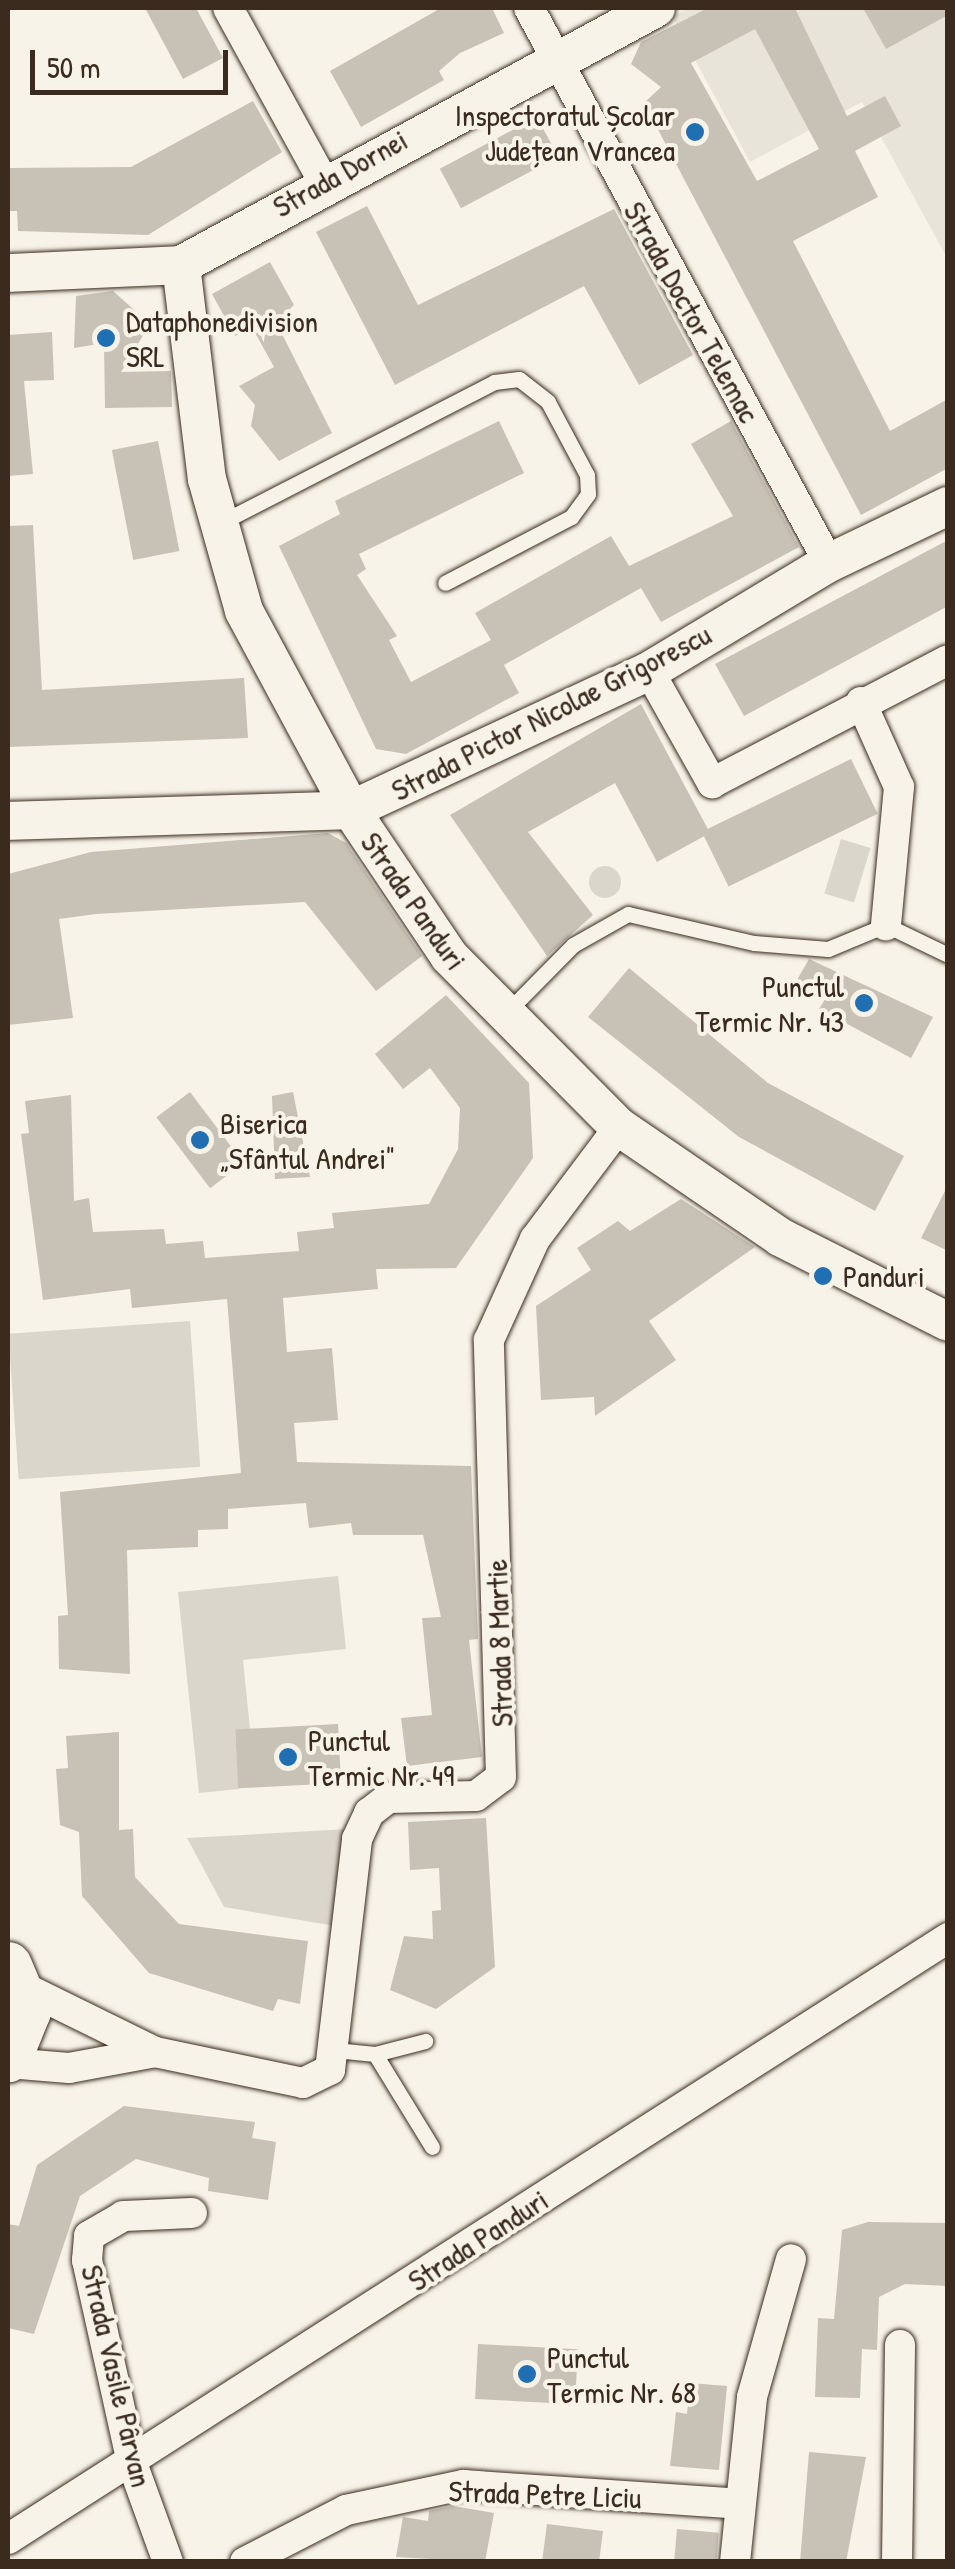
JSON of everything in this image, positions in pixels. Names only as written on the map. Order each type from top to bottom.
[{"type":"main road","points":[[8,2061],[26,2022],[14,1976]]},
{"type":"street","points":[[228,8],[323,181]]},
{"type":"street","name":"Strada Doctor Telemac","points":[[528,8],[829,563]]},
{"type":"street","name":"Strada Dornei","points":[[8,273],[181,265],[323,181],[656,8]]},
{"type":"street","name":"Strada Panduri","points":[[181,265],[217,525],[280,689],[352,810],[449,956],[504,1016],[620,1127],[780,1237],[948,1322]]},
{"type":"street","name":"Strada Pictor Nicolae Grigorescu","points":[[8,821],[352,810],[649,670],[829,563],[948,506]]},
{"type":"street","points":[[649,670],[712,783],[860,702],[948,660]]},
{"type":"street","points":[[860,702],[900,787],[886,926]]},
{"type":"street","name":"Strada 8 Martie","points":[[156,2052],[319,2080],[334,2050],[358,1839],[369,1813],[388,1798],[476,1796],[502,1777],[490,1340],[535,1239],[620,1127]]},
{"type":"street","name":"Strada Panduri","points":[[8,2538],[132,2463],[948,1938]]},
{"type":"street","points":[[14,1976],[156,2052]]},
{"type":"street","points":[[8,2061],[69,2068],[156,2052]]},
{"type":"street","name":"Strada Vasile Pârvan","points":[[168,2562],[132,2463],[90,2236],[123,2216],[192,2213]]},
{"type":"street","points":[[735,2562],[739,2504],[769,2315],[792,2259]]},
{"type":"street","points":[[897,2562],[900,2345]]},
{"type":"street","name":"Strada Petre Liciu","points":[[245,2562],[346,2510],[463,2485],[739,2504]]},
{"type":"lane","points":[[217,525],[494,382],[519,380],[548,402],[588,475],[588,494],[571,517],[446,583]]},
{"type":"lane","points":[[504,1016],[573,945],[628,914],[754,943],[828,948],[886,926],[948,955]]},
{"type":"lane","points":[[334,2050],[375,2054],[425,2041]]},
{"type":"lane","points":[[375,2054],[432,2147]]},
{"type":"shaded area","points":[[689,8],[947,8],[947,258],[862,102],[750,162],[672,17]]},
{"type":"shaded area","points":[[841,839],[871,848],[854,903],[824,894]]},
{"type":"shaded area","points":[[605,866],[616,871],[621,882],[616,893],[605,898],[594,893],[589,882],[594,871]]},
{"type":"shaded area","points":[[190,1321],[200,1467],[19,1479],[8,1334]]},
{"type":"shaded area","points":[[338,1576],[346,1649],[243,1660],[250,1729],[235,1731],[239,1789],[199,1793],[178,1592]]},
{"type":"shaded area","points":[[348,1829],[341,1927],[224,1907],[187,1838]]},
{"type":"building","points":[[145,8],[196,8],[223,58],[183,79]]},
{"type":"building","points":[[441,8],[492,8],[504,33],[460,53],[439,71],[444,80],[361,127],[330,71]]},
{"type":"building","points":[[708,8],[795,8],[847,116],[885,96],[901,126],[855,151],[878,197],[793,241],[890,431],[948,399],[948,468],[861,515],[644,103],[661,87],[631,64],[641,42]],"holes":[[[755,29],[819,149],[757,181],[691,63]]]},
{"type":"building","points":[[863,8],[948,8],[948,15],[886,49]]},
{"type":"building","points":[[253,101],[282,152],[148,235],[18,231],[17,211],[8,211],[8,168],[131,167]]},
{"type":"building","points":[[537,117],[558,157],[461,208],[440,169]]},
{"type":"building","points":[[367,206],[418,305],[614,209],[693,355],[639,385],[584,286],[395,385],[316,232]]},
{"type":"building","points":[[270,262],[294,305],[276,322],[332,433],[279,461],[251,426],[255,405],[239,386],[274,367],[252,327],[235,336],[212,294]]},
{"type":"building","points":[[113,291],[150,324],[121,372],[171,371],[172,407],[105,408],[104,343],[74,348],[76,296]]},
{"type":"building","points":[[52,332],[54,380],[24,381],[33,474],[8,476],[8,335]]},
{"type":"building","points":[[499,421],[524,473],[359,554],[366,569],[357,575],[397,636],[389,640],[411,682],[491,640],[475,613],[611,536],[629,566],[733,516],[691,444],[731,421],[799,547],[661,622],[641,588],[504,665],[519,693],[406,754],[376,749],[279,546],[340,514],[335,501]]},
{"type":"building","points":[[158,441],[179,551],[133,560],[112,450]]},
{"type":"building","points":[[33,525],[42,690],[244,678],[248,738],[8,747],[8,526]]},
{"type":"building","points":[[948,540],[948,606],[744,716],[715,664]]},
{"type":"building","points":[[641,704],[710,833],[657,862],[615,783],[528,832],[593,915],[547,956],[450,815]]},
{"type":"building","points":[[851,759],[878,814],[729,887],[702,832]]},
{"type":"building","points":[[328,833],[346,843],[422,956],[376,991],[305,902],[96,914],[59,919],[73,1018],[8,1025],[8,874],[91,852]]},
{"type":"building","name":"Punctul Termic Nr. 43","points":[[809,959],[933,1017],[911,1058],[819,1009],[827,996],[797,980]]},
{"type":"building","points":[[629,968],[768,1083],[904,1156],[875,1211],[739,1137],[588,1017]]},
{"type":"building","points":[[446,995],[529,1083],[533,1158],[456,1268],[376,1269],[378,1289],[283,1298],[287,1352],[332,1348],[338,1420],[294,1423],[297,1462],[471,1466],[478,1639],[469,1640],[482,1757],[407,1766],[401,1718],[432,1715],[422,1618],[441,1617],[423,1535],[353,1535],[351,1523],[309,1528],[306,1503],[228,1509],[228,1529],[198,1530],[198,1547],[127,1550],[130,1674],[59,1669],[58,1616],[68,1615],[60,1492],[241,1473],[227,1299],[132,1308],[130,1289],[43,1300],[21,1134],[29,1133],[25,1101],[71,1095],[74,1201],[89,1198],[93,1232],[164,1229],[166,1244],[203,1241],[205,1258],[299,1251],[297,1232],[334,1228],[332,1213],[429,1204],[458,1149],[460,1108],[430,1068],[403,1089],[375,1054]]},
{"type":"building","name":"Biserica „Sfântul Andrei\"","points":[[190,1092],[244,1163],[210,1188],[156,1117]]},
{"type":"building","points":[[293,1092],[310,1177],[275,1179],[272,1096]]},
{"type":"building","points":[[948,1185],[948,1251],[921,1238]]},
{"type":"building","points":[[681,1199],[755,1247],[649,1321],[676,1360],[595,1416],[594,1397],[541,1400],[536,1306],[591,1270],[577,1248],[618,1221],[630,1231]]},
{"type":"building","name":"Punctul Termic Nr. 49","points":[[338,1724],[341,1783],[238,1788],[235,1729]]},
{"type":"building","points":[[119,1732],[119,1830],[133,1829],[135,1877],[179,1924],[308,1941],[300,2004],[278,1999],[273,2011],[149,1973],[82,1896],[79,1832],[60,1825],[56,1769],[68,1768],[66,1736]]},
{"type":"building","points":[[486,1818],[495,1967],[436,2009],[390,1990],[404,1936],[433,1939],[432,1911],[441,1910],[439,1868],[410,1870],[408,1822]]},
{"type":"building","points":[[124,2106],[255,2122],[252,2138],[276,2142],[268,2200],[208,2191],[209,2178],[136,2159],[80,2196],[34,2334],[8,2328],[8,2224],[19,2226],[37,2165]]},
{"type":"building","points":[[868,2222],[948,2223],[948,2286],[905,2284],[879,2297],[877,2350],[862,2349],[860,2398],[815,2397],[818,2318],[834,2319],[842,2230]]},
{"type":"building","name":"Punctul Termic Nr. 68","points":[[478,2344],[578,2349],[575,2404],[475,2399]]},
{"type":"building","points":[[690,2383],[727,2386],[719,2470],[670,2466],[676,2412],[687,2414]]},
{"type":"building","points":[[809,2452],[866,2457],[846,2562],[800,2562]]},
{"type":"building","points":[[453,2506],[494,2513],[485,2562],[396,2557],[403,2517],[428,2521],[429,2511]]},
{"type":"building","points":[[547,2524],[603,2531],[599,2562],[542,2562]]},
{"type":"building","points":[[677,2529],[719,2533],[716,2562],[674,2562]]},
{"type":"place","name":"Inspectoratul Școlar Județean Vrancea","points":[[695,132]]},
{"type":"place","name":"Dataphonedivision SRL","points":[[106,338]]},
{"type":"place","name":"Punctul Termic Nr. 43","points":[[864,1003]]},
{"type":"place","name":"Biserica „Sfântul Andrei\"","points":[[200,1140]]},
{"type":"place","name":"Panduri","points":[[823,1276]]},
{"type":"place","name":"Punctul Termic Nr. 49","points":[[288,1757]]},
{"type":"place","name":"Punctul Termic Nr. 68","points":[[527,2374]]}]
